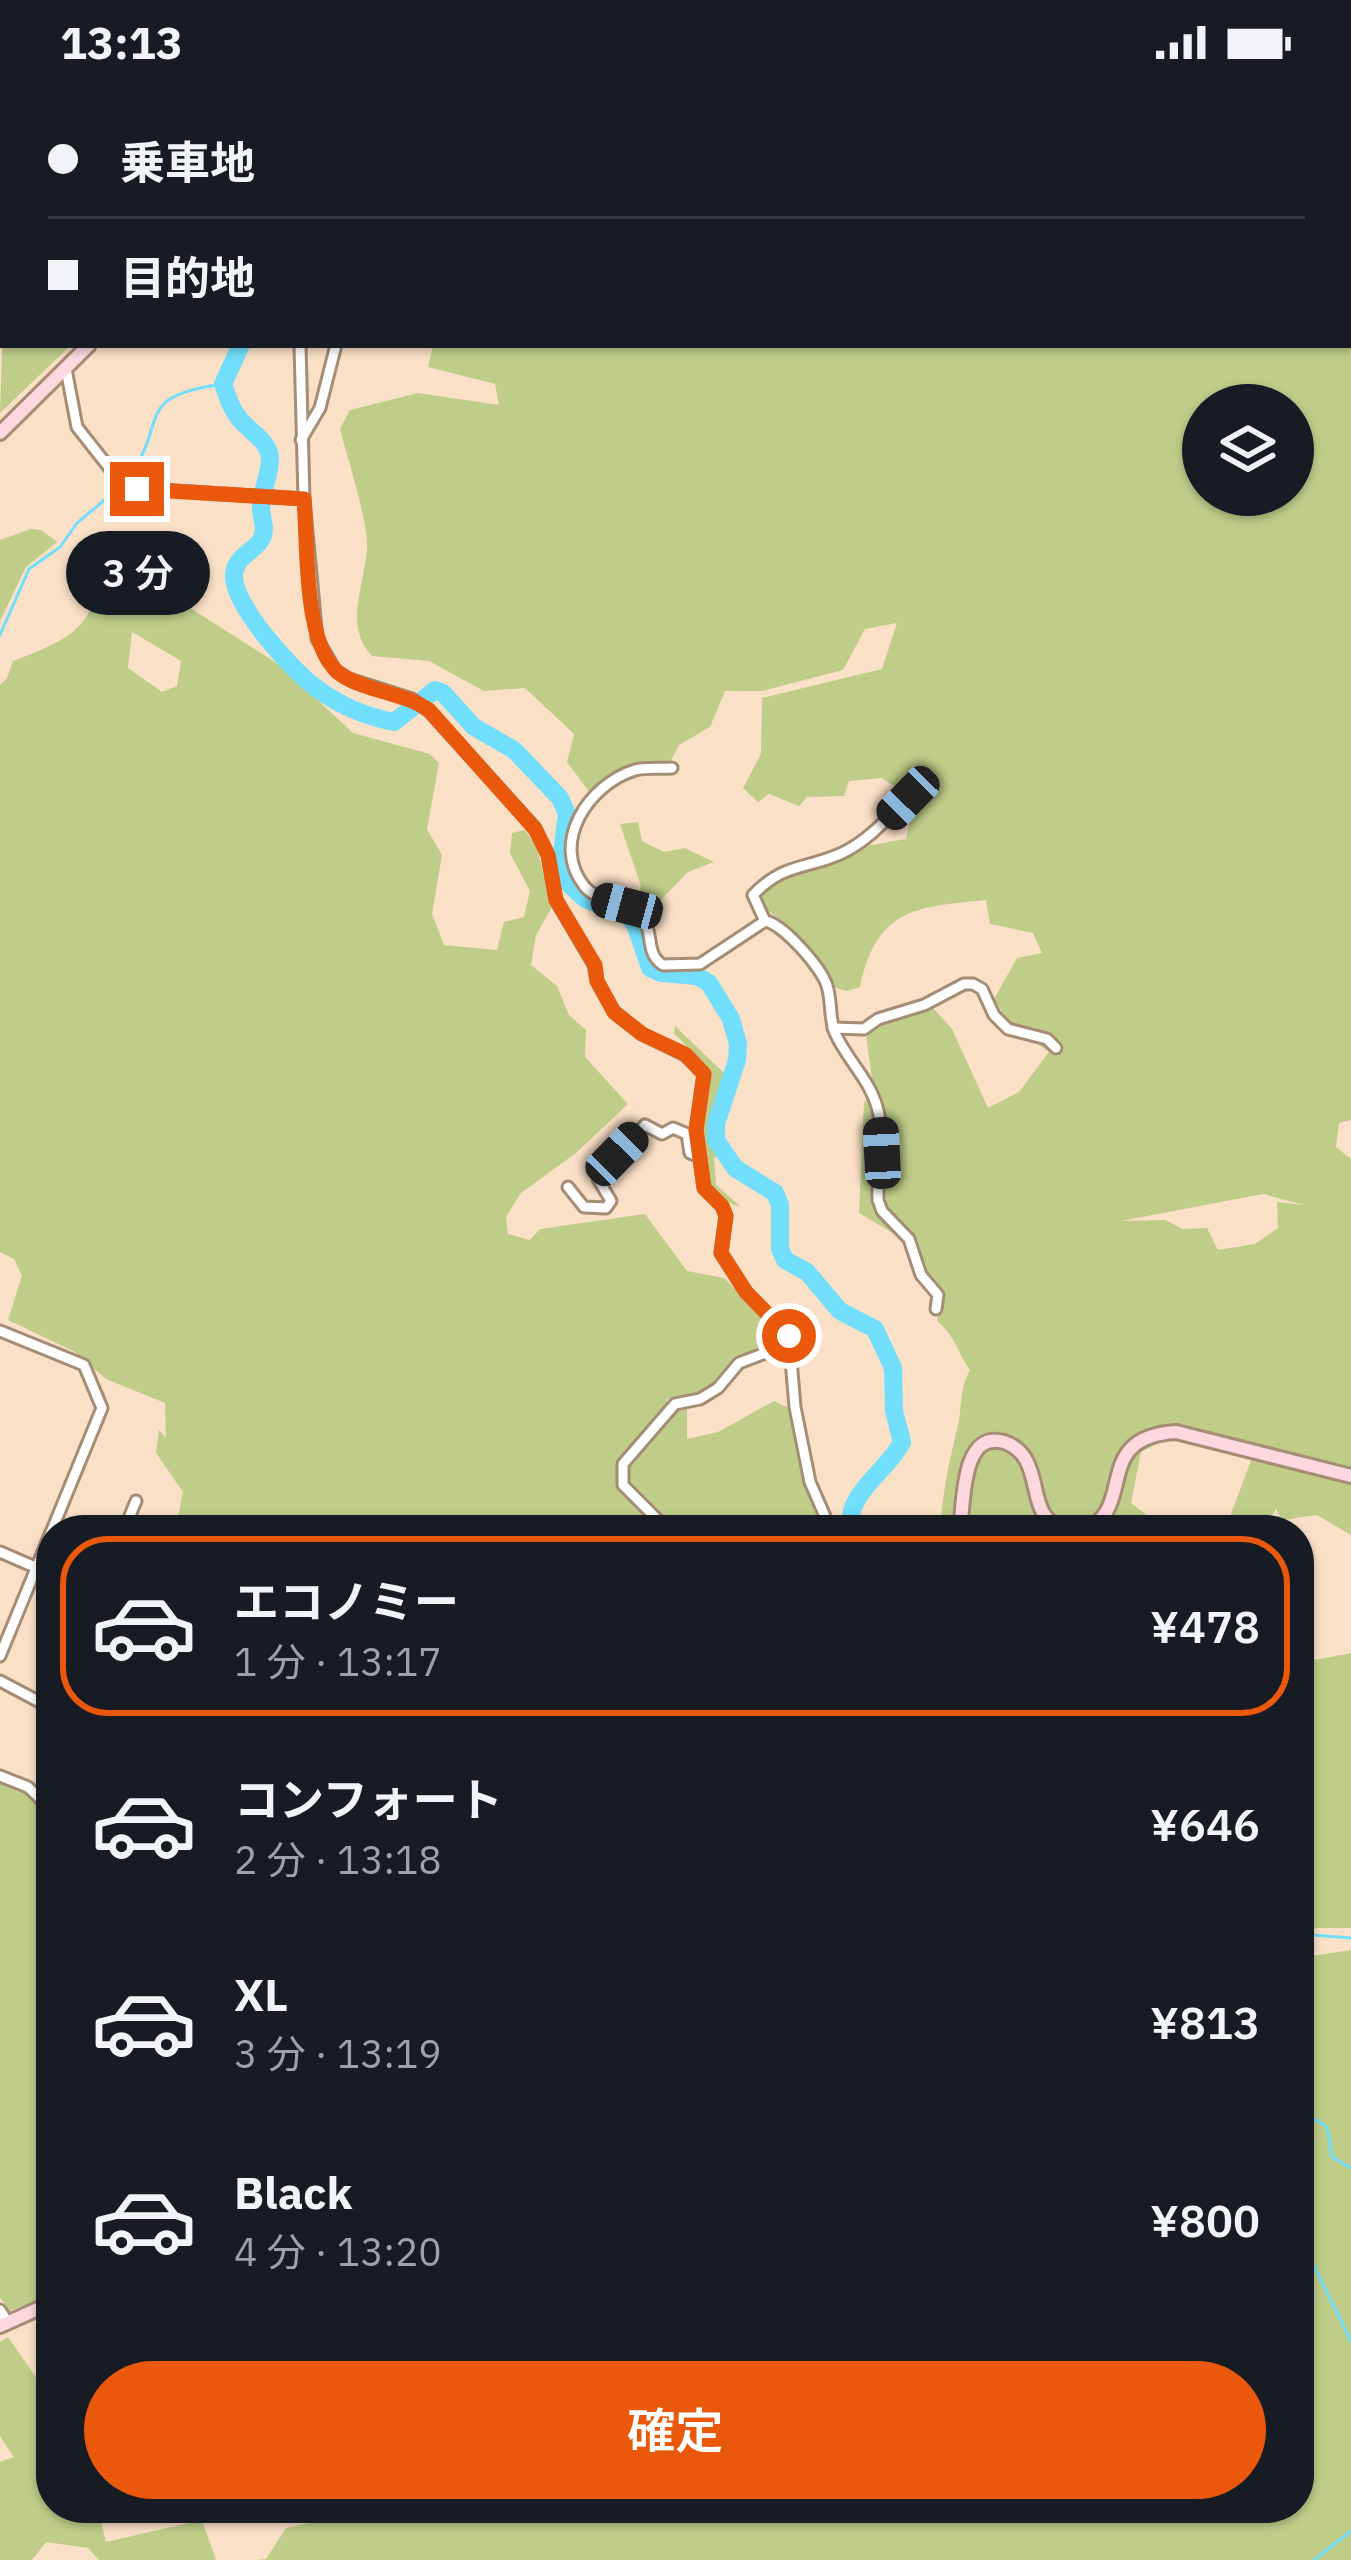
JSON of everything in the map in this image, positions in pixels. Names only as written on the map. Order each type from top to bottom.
[{"type":"street","points":[[0,433],[86,348]]},
{"type":"street","points":[[300,348],[301,440],[314,624],[325,658],[349,680],[412,699],[429,710],[528,818],[548,855],[556,900],[595,965],[597,981],[614,1012],[642,1034],[685,1054],[704,1074],[696,1130],[704,1188],[726,1216],[721,1253],[746,1292],[782,1327],[791,1347],[795,1407],[810,1482],[824,1515]]},
{"type":"street","points":[[301,440],[320,408],[335,348]]},
{"type":"street","points":[[66,369],[77,427],[130,488],[304,499]]},
{"type":"street","points":[[672,768],[637,770],[617,779],[581,808],[571,856],[576,873],[587,890],[638,913],[646,923],[651,951],[663,965],[700,964],[765,921]]},
{"type":"street","points":[[908,798],[879,828],[844,852],[783,870],[753,895],[765,921],[786,930],[796,948],[821,972],[833,1028],[873,1092],[882,1153],[877,1184],[882,1211],[909,1239],[921,1275],[938,1295],[936,1309]]},
{"type":"street","points":[[548,855],[571,856]]},
{"type":"street","points":[[833,1028],[864,1029],[878,1018],[924,1006],[964,984],[973,984],[982,989],[994,1015],[1008,1029],[1047,1039],[1056,1048]]},
{"type":"street","points":[[568,1187],[584,1208],[606,1208],[611,1201],[599,1173],[645,1125],[662,1134],[673,1128],[686,1134],[690,1153],[700,1157]]},
{"type":"street","points":[[652,1515],[622,1485],[623,1464],[675,1404],[700,1400],[718,1388],[739,1364],[768,1352],[781,1339],[782,1327]]},
{"type":"street","points":[[0,1330],[84,1365],[102,1408],[58,1515]]},
{"type":"street","points":[[1105,1515],[1120,1464],[1136,1441],[1154,1433],[1175,1432],[1351,1476]]},
{"type":"street","points":[[962,1515],[970,1462],[976,1448],[994,1440],[1012,1444],[1026,1461],[1043,1515]]},
{"type":"street","points":[[130,1515],[136,1501]]},
{"type":"street","points":[[0,1552],[36,1567]]},
{"type":"street","points":[[0,1656],[36,1569]]},
{"type":"street","points":[[0,1681],[36,1700]]},
{"type":"street","points":[[0,1776],[36,1795]]},
{"type":"street","points":[[2,2319],[36,2308]]},
{"type":"green space","points":[[2,348],[68,348],[0,413]]},
{"type":"green space","points":[[432,348],[1351,348],[1351,1120],[1339,1123],[1336,1147],[1351,1159],[1351,1535],[1317,1515],[1279,1515],[1276,1509],[1272,1515],[1231,1515],[1252,1458],[1169,1438],[1141,1452],[1131,1503],[1147,1515],[941,1515],[970,1370],[937,1321],[942,1289],[925,1278],[910,1236],[885,1207],[886,1124],[872,1079],[866,1035],[881,1021],[933,1008],[952,1029],[988,1108],[1019,1092],[1049,1052],[1009,1024],[994,999],[1017,958],[1042,953],[1033,933],[990,924],[986,900],[940,905],[889,926],[867,961],[860,987],[847,991],[832,987],[791,930],[757,895],[777,877],[814,868],[866,846],[906,839],[914,800],[882,778],[849,781],[844,796],[807,797],[799,806],[769,794],[758,802],[743,788],[761,754],[762,698],[882,669],[897,623],[865,629],[843,670],[762,691],[725,691],[710,727],[679,745],[669,764],[624,768],[590,793],[567,762],[574,734],[525,688],[484,691],[429,661],[372,656],[363,644],[357,618],[366,536],[340,429],[350,410],[418,393],[499,405],[495,384],[428,367]],"holes":[[[1263,1194],[1304,1205],[1277,1202],[1278,1228],[1255,1244],[1218,1250],[1207,1228],[1183,1229],[1165,1220],[1121,1221]]]},
{"type":"green space","points":[[31,529],[57,542],[26,567],[0,621],[0,540]]},
{"type":"green space","points":[[102,569],[117,570],[170,595],[281,666],[353,733],[430,754],[439,763],[427,829],[442,855],[432,914],[444,945],[497,950],[504,922],[524,917],[530,891],[510,853],[512,833],[525,830],[537,848],[552,907],[536,935],[531,965],[557,986],[569,1015],[586,1030],[585,1057],[628,1104],[576,1153],[521,1193],[506,1217],[508,1234],[530,1240],[540,1229],[645,1214],[687,1271],[724,1278],[773,1325],[770,1344],[736,1360],[704,1393],[667,1399],[665,1409],[687,1407],[687,1439],[718,1432],[774,1401],[789,1408],[816,1515],[178,1515],[183,1492],[156,1453],[159,1430],[166,1438],[165,1403],[106,1379],[75,1352],[8,1320],[22,1276],[14,1259],[0,1252],[0,685],[13,661],[57,642],[81,624],[94,597],[94,580]],"holes":[[[132,632],[181,661],[177,686],[162,692],[128,668]]]},
{"type":"green space","points":[[638,822],[642,841],[664,852],[685,848],[714,862],[688,872],[646,915],[637,903],[641,886],[620,824]]},
{"type":"green space","points":[[675,1026],[724,1073],[712,1126],[719,1156],[714,1158],[716,1185],[741,1207],[719,1195],[706,1174],[701,1135],[709,1076],[674,1034]]},
{"type":"green space","points":[[870,1098],[878,1142],[873,1184],[876,1209],[901,1238],[859,1213],[864,1102]]},
{"type":"green space","points":[[1351,1653],[1351,1928],[1314,1928],[1314,1660]]},
{"type":"green space","points":[[0,1781],[22,1784],[36,1797],[36,2301],[9,2311],[0,2297]]},
{"type":"green space","points":[[1351,1950],[1351,2560],[255,2560],[266,2559],[286,2528],[308,2523],[1314,2523],[1314,1956]]},
{"type":"green space","points":[[8,2337],[36,2377],[36,2523],[102,2523],[106,2542],[203,2523],[216,2560],[99,2560],[88,2548],[46,2542],[32,2560],[0,2560],[0,2462],[14,2457],[0,2436],[0,2342]]},
{"type":"waterway","points":[[240,348],[223,384],[235,413],[263,441],[270,459],[261,504],[263,536],[234,574],[253,620],[308,682],[346,706],[394,722],[435,690],[474,727],[514,750],[560,798],[567,814],[562,853],[568,883],[585,899],[626,914],[635,924],[650,968],[697,976],[709,983],[731,1019],[737,1060],[716,1124],[716,1140],[735,1168],[775,1193],[785,1260],[807,1272],[840,1311],[875,1329],[893,1368],[894,1411],[902,1442],[860,1494],[852,1515]]},
{"type":"waterway","points":[[126,479],[163,405],[193,390],[223,384]]},
{"type":"waterway","points":[[0,635],[29,569],[60,547],[77,523],[120,487]]},
{"type":"waterway","points":[[1314,1935],[1351,1938]]},
{"type":"waterway","points":[[1314,2119],[1327,2127],[1332,2157],[1351,2168]]},
{"type":"waterway","points":[[1314,2266],[1351,2341]]},
{"type":"waterway","points":[[1314,2560],[1351,2531]]},
{"type":"route","points":[[137,489],[304,499],[314,624],[325,658],[349,680],[394,692],[429,710],[535,829],[548,855],[556,900],[595,965],[597,981],[614,1012],[642,1034],[698,1064],[705,1087],[696,1130],[701,1176],[704,1188],[726,1216],[721,1253],[746,1292],[789,1336]]}]
